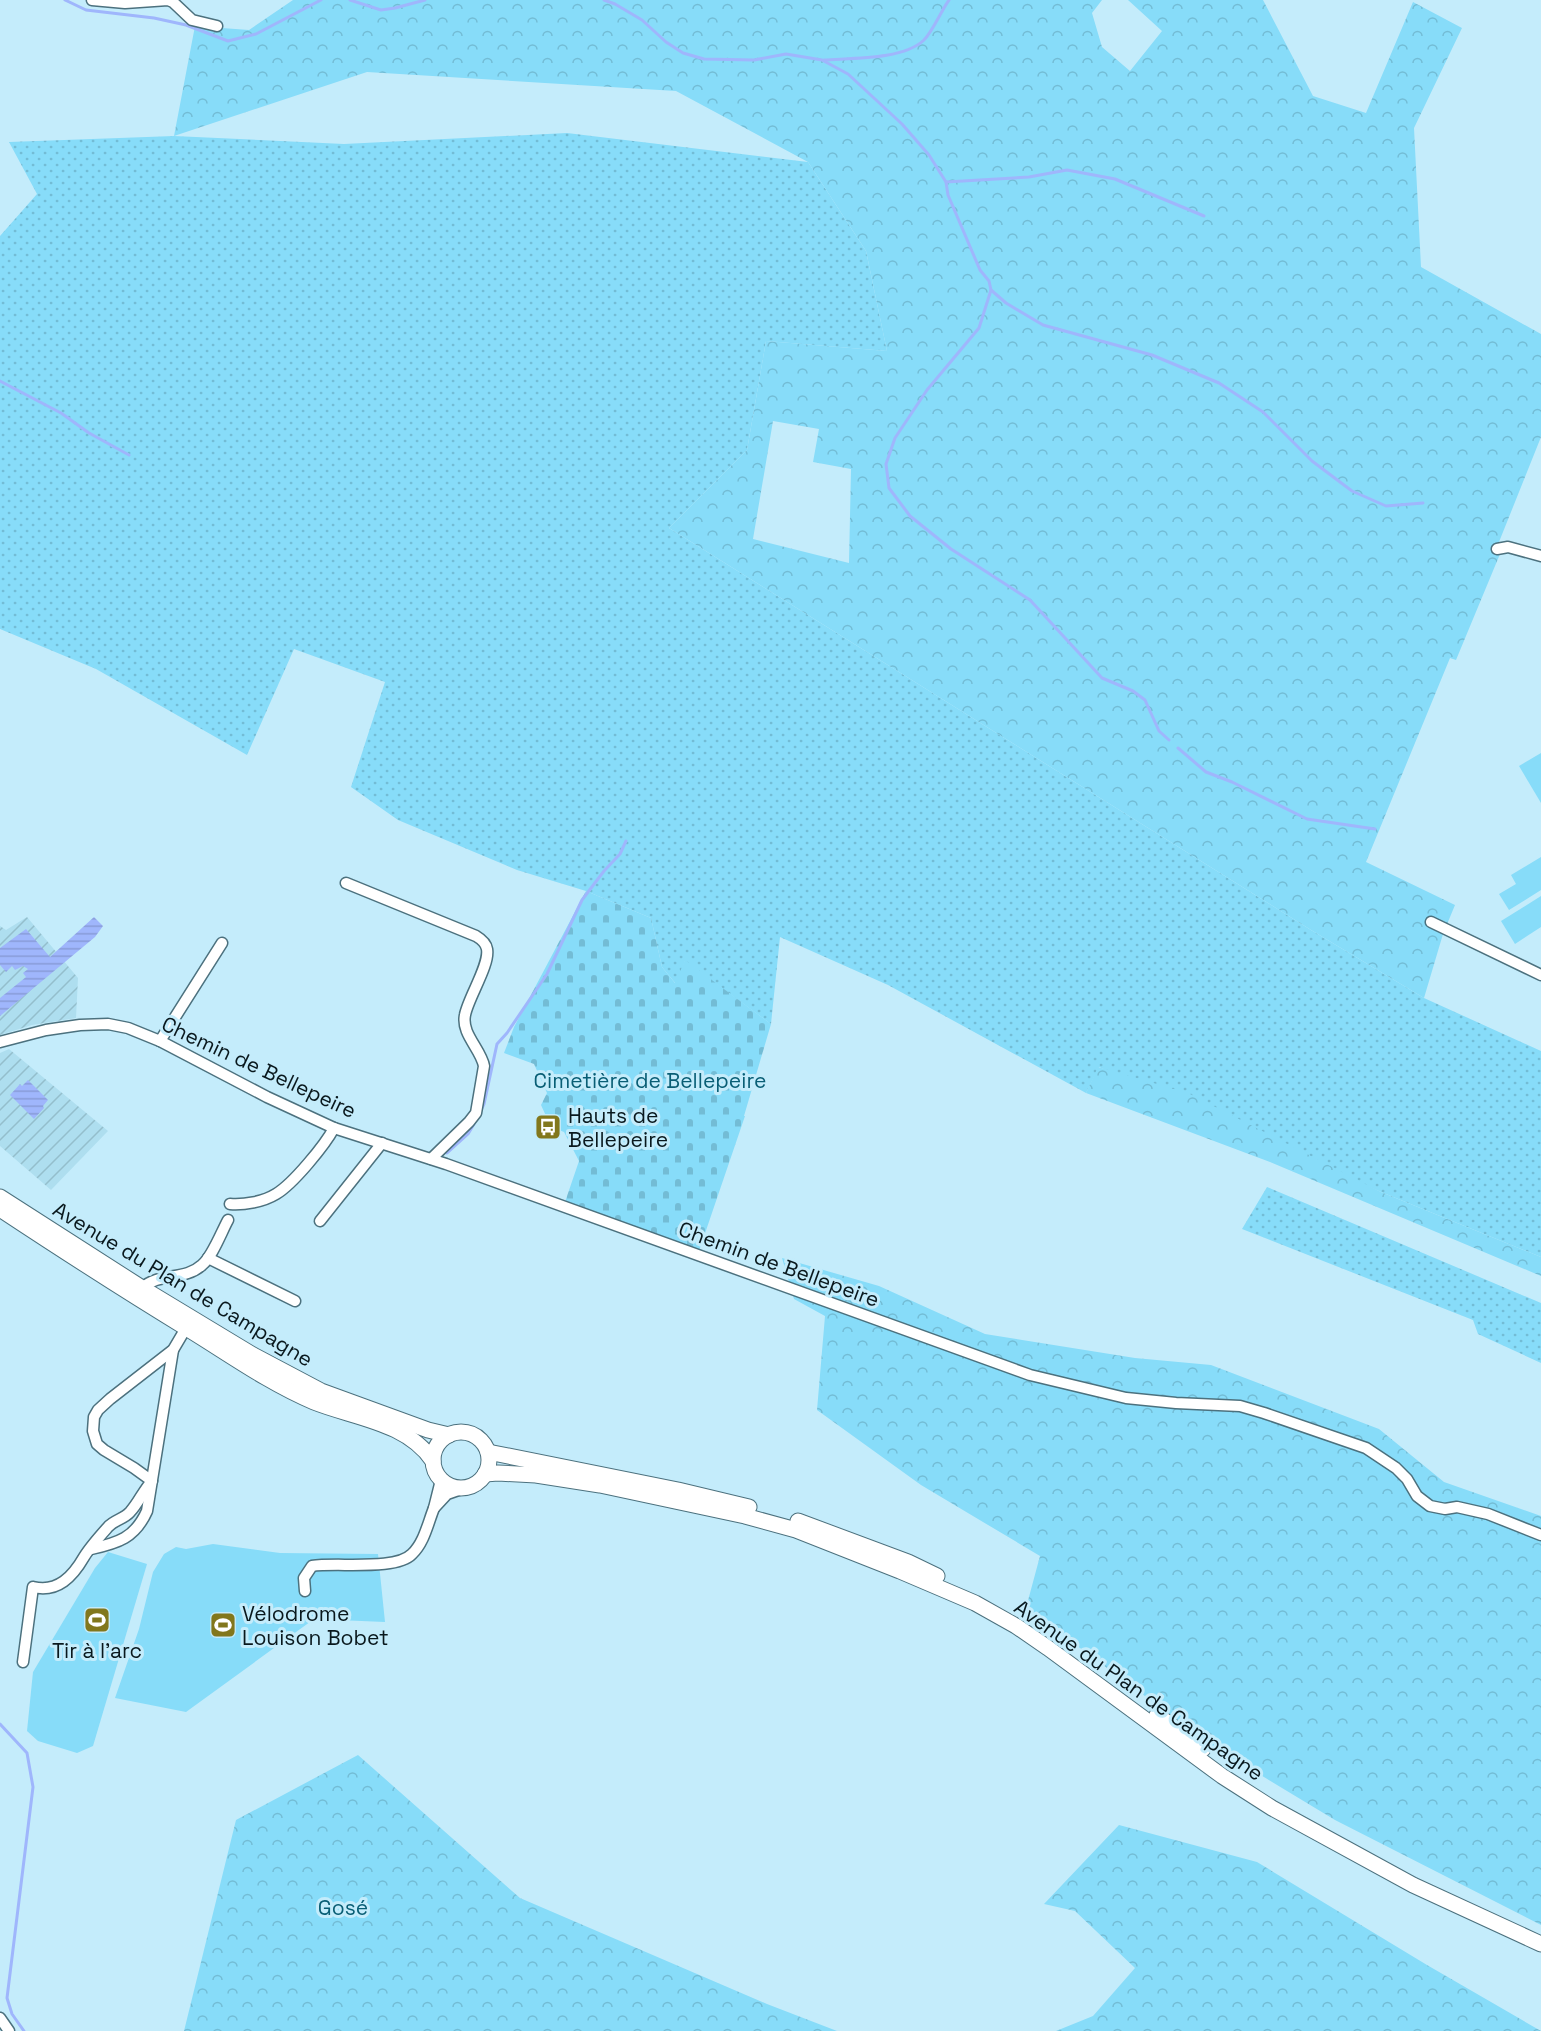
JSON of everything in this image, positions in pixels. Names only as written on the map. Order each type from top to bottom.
[{"type":"main road","name":"Avenue du Plan de Campagne","points":[[0,1197],[142,1288],[253,1355],[321,1391],[408,1423],[449,1435]]},
{"type":"main road","name":"Avenue du Plan de Campagne","points":[[0,1209],[253,1370],[313,1401],[389,1427],[412,1438],[426,1450],[433,1461]]},
{"type":"main road","points":[[458,1432],[476,1437],[488,1452],[488,1467],[485,1474],[480,1481],[464,1488],[455,1488],[441,1480],[433,1461],[436,1446],[449,1435],[458,1432]]},
{"type":"main road","name":"Avenue du Plan de Campagne","points":[[488,1452],[737,1504],[816,1527],[908,1562],[1027,1621],[1223,1764],[1274,1798],[1436,1886],[1541,1934]]},
{"type":"main road","name":"Avenue du Plan de Campagne","points":[[485,1474],[536,1475],[600,1485],[745,1516],[796,1530],[900,1570],[975,1603],[1043,1644],[1222,1776],[1272,1808],[1413,1885],[1541,1944]]},
{"type":"street","points":[[92,0],[124,3],[168,0],[192,20],[217,26]]},
{"type":"street","points":[[1497,549],[1508,547],[1541,556]]},
{"type":"street","points":[[346,883],[476,936],[488,950],[465,1016],[468,1033],[484,1066],[476,1113],[431,1160]]},
{"type":"street","points":[[1431,922],[1541,975]]},
{"type":"street","points":[[160,1041],[222,943]]},
{"type":"street","name":"Chemin de Bellepeire","points":[[0,1042],[46,1030],[80,1025],[108,1024],[128,1028],[160,1041],[267,1097],[334,1128],[431,1160],[1030,1375],[1126,1398],[1240,1406],[1287,1421],[1366,1448],[1396,1468],[1407,1479],[1416,1496],[1430,1506],[1445,1509],[1457,1507],[1488,1514],[1541,1535]]},
{"type":"street","points":[[230,1204],[266,1199],[284,1188],[324,1144],[334,1128]]},
{"type":"street","points":[[320,1221],[382,1143]]},
{"type":"street","points":[[142,1288],[155,1279],[195,1270],[204,1264],[228,1220]]},
{"type":"street","points":[[208,1258],[295,1301]]},
{"type":"street","points":[[91,1549],[124,1539],[135,1531],[147,1511],[173,1350],[186,1328]]},
{"type":"street","points":[[152,1481],[97,1444],[93,1431],[94,1417],[110,1399],[173,1350]]},
{"type":"street","points":[[305,1591],[304,1578],[312,1566],[383,1564],[408,1557],[422,1540],[441,1480]]},
{"type":"street","points":[[23,1662],[33,1587],[44,1589],[57,1586],[65,1581],[81,1565],[85,1556],[113,1522],[132,1510],[143,1490],[152,1481]]},
{"type":"street","points":[[434,1508],[447,1494],[464,1488]]},
{"type":"street","points":[[0,2018],[9,2031]]},
{"type":"shaded area","points":[[27,917],[78,978],[76,1018],[32,1025],[0,1035],[0,926],[6,930]]},
{"type":"shaded area","points":[[94,917],[103,926],[95,937],[0,1016],[0,998],[26,977],[23,973],[28,969],[23,966],[15,970],[12,966],[6,972],[0,965],[0,948],[26,929],[50,957]]},
{"type":"shaded area","points":[[9,1049],[108,1131],[51,1190],[0,1146],[0,1053]]},
{"type":"shaded area","points":[[28,1080],[48,1100],[34,1119],[10,1095],[20,1084],[22,1086]]},
{"type":"green space","points":[[293,0],[1102,0],[1092,13],[1102,47],[1130,71],[1162,31],[1128,0],[1263,0],[1313,96],[1366,113],[1413,2],[1462,28],[1414,128],[1421,267],[1541,334],[1541,437],[1499,542],[1500,554],[1456,660],[1450,658],[1366,862],[1455,905],[1443,934],[1424,998],[1311,930],[669,528],[747,450],[766,341],[887,351],[866,251],[808,162],[676,91],[367,72],[174,136],[195,26],[249,30]],"holes":[[[773,421],[819,429],[813,462],[851,469],[849,563],[753,539]]]},
{"type":"green space","points":[[567,133],[808,162],[866,251],[887,351],[766,341],[747,450],[669,528],[1311,930],[1424,998],[1541,1051],[1541,1257],[1381,1192],[1099,1067],[1086,1093],[888,985],[780,937],[771,1024],[685,961],[676,984],[662,967],[651,918],[586,891],[517,870],[398,820],[351,787],[385,682],[294,649],[247,755],[96,669],[0,629],[0,236],[37,194],[9,142],[174,136],[344,144]]},
{"type":"green space","points":[[1541,753],[1541,803],[1519,766]]},
{"type":"green space","points":[[1541,857],[1541,890],[1509,910],[1499,894],[1516,884],[1511,875]]},
{"type":"green space","name":"Cimetière de Bellepeire","points":[[586,891],[651,918],[662,967],[675,983],[685,960],[771,1024],[745,1116],[699,1251],[565,1202],[579,1161],[564,1132],[551,1127],[541,1105],[547,1093],[534,1064],[504,1053],[514,1027]]},
{"type":"green space","points":[[1541,896],[1541,927],[1515,944],[1501,921]]},
{"type":"green space","points":[[1098,1067],[1188,1093],[1381,1192],[1541,1257],[1541,1276],[1270,1162],[1086,1093]]},
{"type":"green space","points":[[1267,1187],[1541,1303],[1541,1363],[1478,1334],[1473,1320],[1242,1229]]},
{"type":"green space","points":[[782,1258],[879,1286],[985,1334],[1135,1358],[1211,1365],[1379,1429],[1444,1482],[1541,1516],[1541,1925],[1335,1820],[1211,1745],[1026,1608],[1040,1556],[921,1485],[817,1410],[825,1316],[794,1299]]},
{"type":"green space","name":"Vélodrome Louison Bobet","points":[[213,1544],[280,1553],[378,1554],[385,1622],[314,1619],[186,1712],[115,1698],[139,1629],[153,1572],[164,1554],[176,1547],[186,1549]]},
{"type":"green space","name":"Tir à l'arc","points":[[108,1552],[147,1564],[93,1746],[77,1753],[38,1741],[27,1731],[33,1672],[95,1568]]},
{"type":"green space","name":"Gosé","points":[[358,1755],[520,1898],[767,2004],[837,2031],[184,2031],[236,1820]]},
{"type":"green space","points":[[1119,1825],[1257,1862],[1541,2031],[1056,2031],[1093,2016],[1135,1968],[1075,1911],[1044,1904]]},
{"type":"waterway","points":[[65,0],[86,10],[154,18],[186,25],[228,41],[256,34],[321,0]]},
{"type":"waterway","points":[[350,0],[381,10],[425,0]]},
{"type":"waterway","points":[[604,0],[642,20],[666,42],[683,53],[704,59],[754,60],[786,54],[822,60],[848,74],[902,124],[929,155],[946,182],[948,195],[980,270],[989,281],[991,290],[979,328],[927,390],[895,438],[886,464],[889,488],[910,516],[951,549],[1030,600],[1102,678],[1133,691],[1145,700],[1159,731],[1169,740]]},
{"type":"waterway","points":[[824,60],[877,57],[915,47],[927,36],[949,0]]},
{"type":"waterway","points":[[946,182],[1029,177],[1067,170],[1115,179],[1204,216]]},
{"type":"waterway","points":[[991,290],[1006,303],[1043,325],[1152,355],[1219,383],[1263,412],[1312,461],[1352,491],[1386,506],[1423,503]]},
{"type":"waterway","points":[[0,381],[61,413],[89,433],[129,455]]},
{"type":"waterway","points":[[1178,748],[1206,772],[1232,782],[1307,819],[1375,829]]},
{"type":"waterway","points":[[481,1110],[497,1044],[547,974],[582,900],[620,854],[626,841]]},
{"type":"waterway","points":[[447,1153],[468,1134],[474,1124]]},
{"type":"waterway","points":[[0,1724],[27,1753],[33,1787],[7,1998],[12,2014],[24,2031]]},
{"type":"place","name":"Hauts de Bellepeire","points":[[548,1127]]},
{"type":"place","name":"Tir à l'arc","points":[[97,1620]]},
{"type":"place","name":"Vélodrome Louison Bobet","points":[[223,1625]]}]
